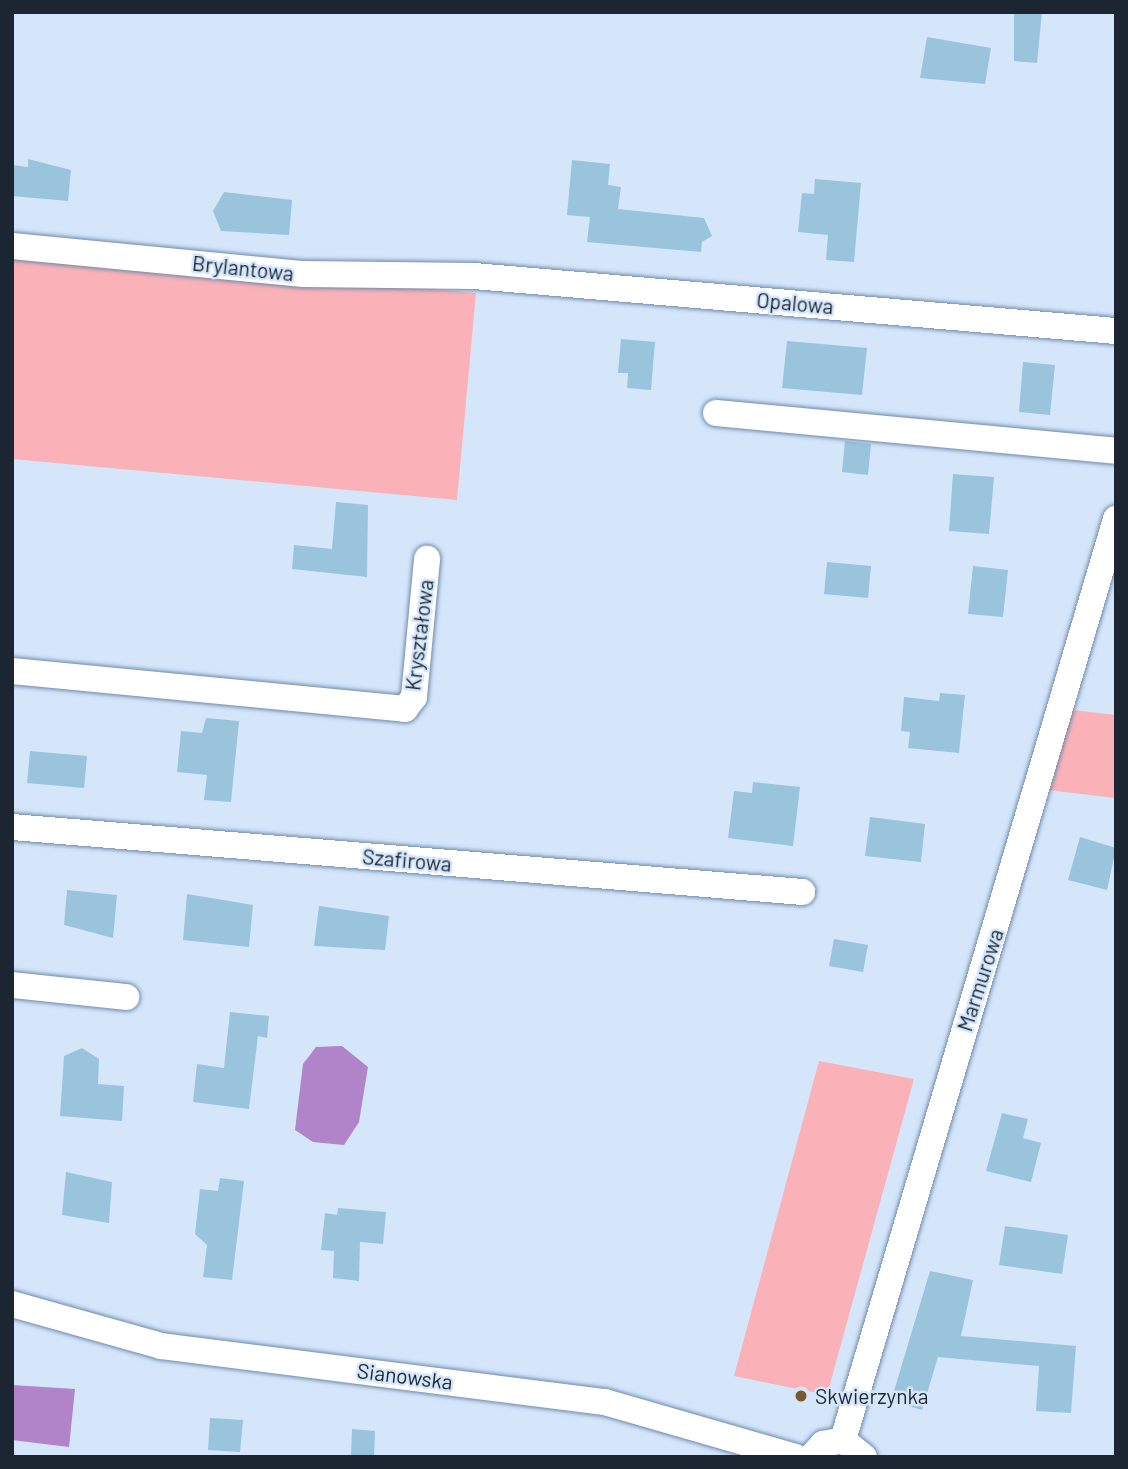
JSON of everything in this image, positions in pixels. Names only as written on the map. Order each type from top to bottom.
[{"type":"street","name":"Brylantowa","points":[[12,246],[304,274],[474,275]]},
{"type":"street","name":"Opalowa","points":[[474,275],[1116,331]]},
{"type":"street","points":[[716,413],[1116,451]]},
{"type":"street","name":"Marmurowa","points":[[843,1440],[1116,519]]},
{"type":"street","name":"Kryształowa","points":[[12,671],[405,709],[414,697],[427,559]]},
{"type":"street","name":"Szafirowa","points":[[12,827],[802,892]]},
{"type":"street","points":[[12,985],[126,997]]},
{"type":"street","name":"Sianowska","points":[[12,1304],[161,1346],[605,1402],[795,1457]]},
{"type":"street","points":[[811,1457],[823,1444],[843,1440],[864,1457]]},
{"type":"shaded area","points":[[12,251],[476,293],[457,500],[12,459]]},
{"type":"shaded area","points":[[1073,710],[1116,715],[1116,798],[1047,790]]},
{"type":"shaded area","points":[[342,1046],[368,1067],[359,1122],[344,1145],[313,1142],[295,1130],[303,1064],[316,1047]]},
{"type":"shaded area","points":[[819,1061],[914,1079],[827,1395],[734,1376]]},
{"type":"shaded area","points":[[12,1385],[75,1389],[69,1447],[12,1440]]},
{"type":"building","points":[[1014,12],[1042,12],[1037,63],[1014,61]]},
{"type":"building","points":[[927,37],[991,48],[985,84],[920,78]]},
{"type":"building","points":[[28,159],[71,170],[68,201],[12,196],[12,165],[28,167]]},
{"type":"building","points":[[572,160],[610,164],[608,185],[621,187],[618,209],[704,218],[712,236],[702,242],[701,252],[587,242],[590,217],[567,215]]},
{"type":"building","points":[[815,179],[861,183],[854,262],[826,260],[828,235],[798,232],[802,193],[814,194]]},
{"type":"building","points":[[224,192],[292,200],[289,235],[221,231],[213,211]]},
{"type":"building","points":[[621,339],[655,342],[651,390],[627,388],[628,373],[618,373]]},
{"type":"building","points":[[787,341],[867,348],[862,395],[782,388]]},
{"type":"building","points":[[1023,362],[1055,365],[1050,415],[1019,412]]},
{"type":"building","points":[[845,441],[871,444],[868,475],[842,472]]},
{"type":"building","points":[[953,474],[994,477],[989,534],[949,531]]},
{"type":"building","points":[[336,502],[368,505],[367,577],[292,569],[294,545],[332,549]]},
{"type":"building","points":[[827,562],[871,566],[868,598],[824,594]]},
{"type":"building","points":[[973,566],[1008,570],[1003,617],[968,614]]},
{"type":"building","points":[[940,693],[965,695],[959,753],[908,748],[910,732],[901,731],[904,697],[939,701]]},
{"type":"building","points":[[206,718],[239,721],[231,802],[204,800],[207,775],[177,772],[181,731],[202,733]]},
{"type":"building","points":[[30,751],[87,756],[84,788],[27,783]]},
{"type":"building","points":[[753,782],[800,787],[793,846],[728,838],[734,791],[752,793]]},
{"type":"building","points":[[870,817],[925,824],[921,862],[865,856]]},
{"type":"building","points":[[1080,837],[1116,848],[1107,890],[1068,880]]},
{"type":"building","points":[[67,890],[117,895],[113,938],[64,925]]},
{"type":"building","points":[[187,894],[253,905],[249,947],[183,940]]},
{"type":"building","points":[[319,906],[389,916],[385,950],[314,946]]},
{"type":"building","points":[[834,939],[868,945],[863,972],[829,966]]},
{"type":"building","points":[[230,1012],[269,1016],[267,1038],[258,1036],[249,1109],[193,1102],[197,1064],[224,1068]]},
{"type":"building","points":[[82,1048],[99,1059],[98,1084],[124,1086],[122,1121],[60,1116],[64,1056]]},
{"type":"building","points":[[1002,1113],[1028,1119],[1023,1138],[1041,1143],[1031,1182],[986,1171]]},
{"type":"building","points":[[66,1172],[112,1182],[109,1223],[62,1215]]},
{"type":"building","points":[[220,1178],[244,1181],[232,1280],[203,1277],[207,1245],[195,1234],[200,1189],[218,1191]]},
{"type":"building","points":[[338,1208],[386,1212],[383,1244],[360,1242],[359,1281],[333,1278],[334,1251],[321,1250],[325,1213],[337,1215]]},
{"type":"building","points":[[1005,1226],[1068,1235],[1062,1274],[999,1265]]},
{"type":"building","points":[[930,1271],[973,1280],[961,1336],[1076,1346],[1071,1413],[1036,1411],[1039,1366],[938,1357],[922,1410],[891,1401]]},
{"type":"building","points":[[210,1418],[243,1420],[240,1452],[208,1450]]},
{"type":"building","points":[[352,1429],[375,1431],[374,1457],[351,1457]]},
{"type":"place","name":"Skwierzynka","points":[[801,1396]]}]
